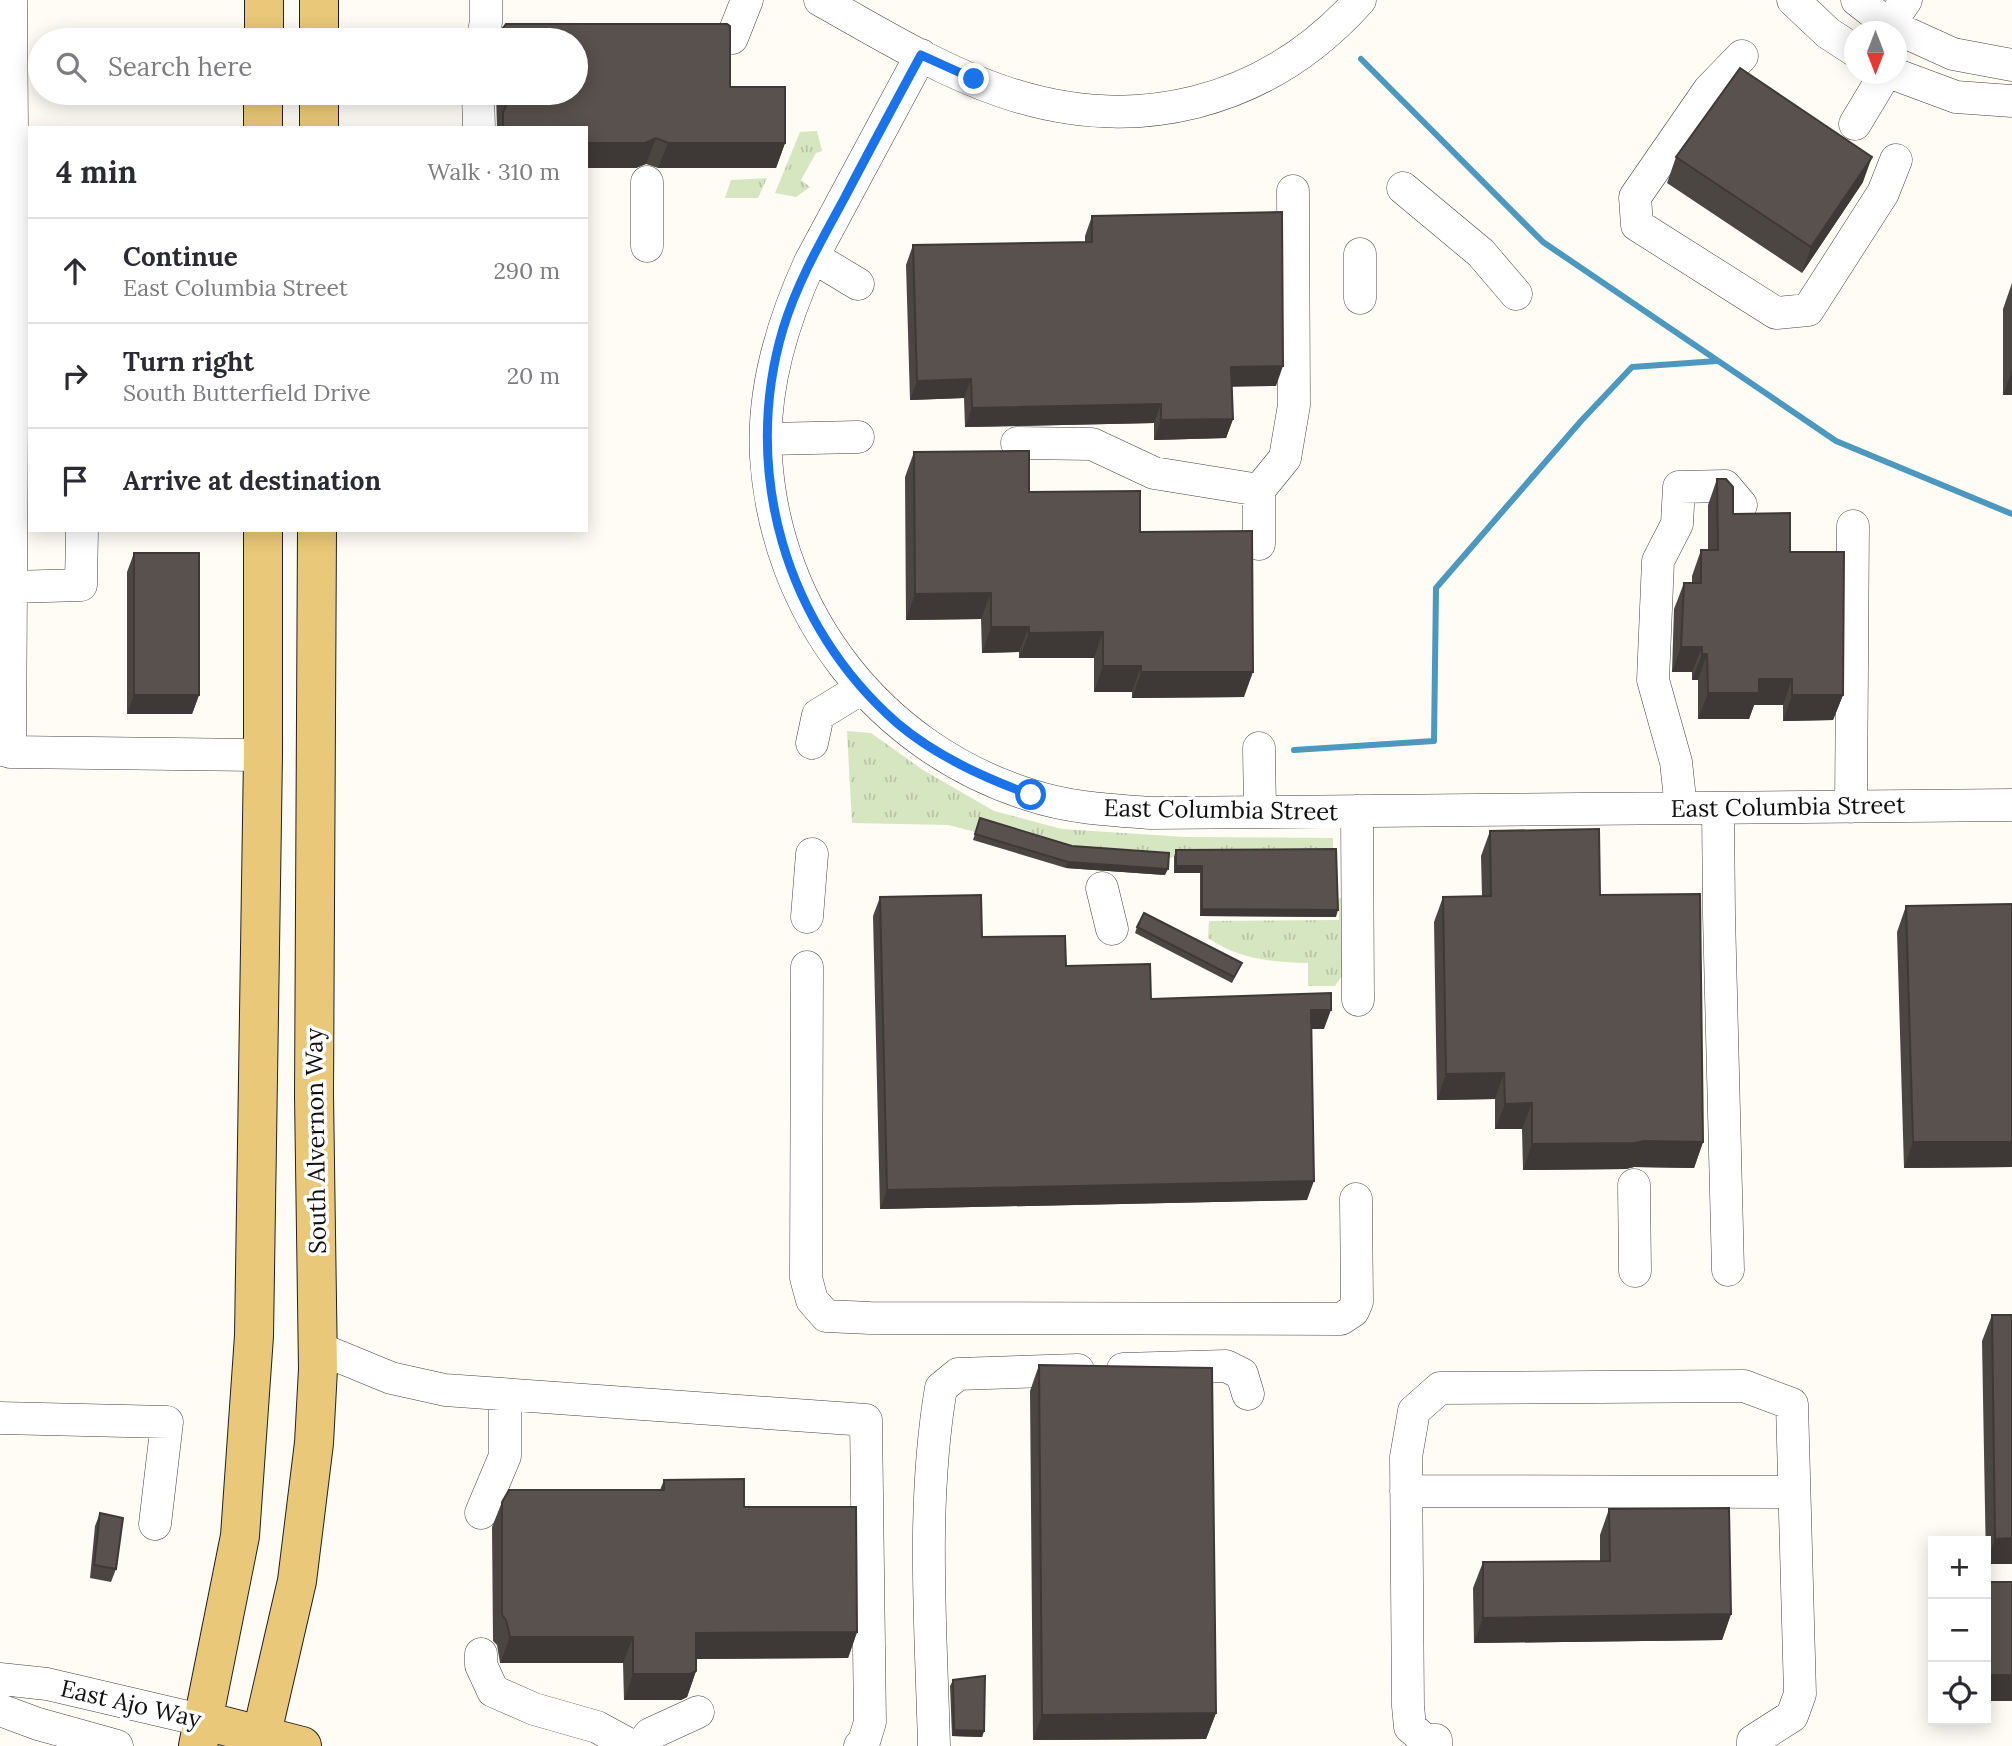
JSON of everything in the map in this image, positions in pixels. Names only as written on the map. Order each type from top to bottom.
[{"type":"main road","points":[[264,0],[264,28]]},
{"type":"main road","points":[[319,0],[319,28]]},
{"type":"main road","points":[[263,126],[264,105]]},
{"type":"main road","points":[[319,105],[319,126]]},
{"type":"main road","points":[[202,1733],[240,1536],[253,1348],[263,532]]},
{"type":"main road","name":"South Alvernon Way","points":[[260,1741],[297,1581],[314,1443],[318,1348],[314,1096],[317,532]]},
{"type":"main road","name":"East Ajo Way","points":[[202,1733],[302,1746]]},
{"type":"street","points":[[11,0],[6,464],[8,578],[3,754],[262,755]]},
{"type":"street","points":[[732,38],[747,0]]},
{"type":"street","points":[[820,0],[921,55],[999,90],[1047,104],[1088,111],[1164,108],[1237,90],[1268,75],[1321,40],[1360,0]]},
{"type":"street","points":[[1793,0],[1828,33],[1844,43]]},
{"type":"street","points":[[1857,0],[1888,21]]},
{"type":"street","points":[[1907,32],[1953,54],[2012,65]]},
{"type":"street","name":"East Columbia Street","points":[[921,55],[813,257],[795,296],[773,369],[766,456],[774,513],[799,589],[826,643],[862,688],[897,723],[934,750],[980,775],[1031,795],[1091,809],[1151,813],[2012,805]]},
{"type":"street","points":[[1742,56],[1709,90],[1635,197],[1637,225],[1776,313],[1808,310],[1883,193],[1896,160]]},
{"type":"street","points":[[1907,79],[1956,97],[2012,101]]},
{"type":"street","points":[[1855,124],[1879,84]]},
{"type":"street","points":[[478,105],[479,126]]},
{"type":"street","points":[[647,182],[647,246]]},
{"type":"street","points":[[1403,188],[1481,253],[1516,294]]},
{"type":"street","points":[[1259,544],[1259,490],[1285,458],[1294,405],[1293,191]]},
{"type":"street","points":[[1360,254],[1360,298]]},
{"type":"street","points":[[813,257],[858,284]]},
{"type":"street","points":[[767,439],[858,437]]},
{"type":"street","points":[[1017,443],[1092,443],[1154,473],[1259,490]]},
{"type":"street","points":[[1681,808],[1676,762],[1653,680],[1658,561],[1677,524],[1679,486],[1725,486],[1741,505]]},
{"type":"street","points":[[1851,807],[1853,526]]},
{"type":"street","points":[[8,578],[80,585],[82,532]]},
{"type":"street","points":[[812,743],[818,715],[862,688]]},
{"type":"street","points":[[1259,748],[1259,812]]},
{"type":"street","points":[[1718,808],[1728,1270]]},
{"type":"street","points":[[1357,811],[1358,1000]]},
{"type":"street","points":[[807,917],[812,854]]},
{"type":"street","points":[[1102,888],[1112,929]]},
{"type":"street","points":[[807,967],[806,1278],[812,1300],[826,1316],[1341,1319],[1353,1311],[1357,1302],[1356,1199]]},
{"type":"street","points":[[1634,1185],[1635,1270]]},
{"type":"street","points":[[318,1348],[391,1378],[445,1390],[866,1420],[870,1722],[863,1745],[860,1746]]},
{"type":"street","points":[[934,1746],[929,1553],[934,1427],[941,1388],[958,1374],[1226,1366],[1242,1374],[1248,1394]]},
{"type":"street","points":[[1436,1746],[1436,1740],[1425,1740],[1410,1727],[1406,1457],[1414,1411],[1440,1388],[1744,1386],[1792,1404],[1800,1694],[1792,1716],[1753,1741],[1753,1746]]},
{"type":"street","points":[[481,1513],[505,1456],[505,1395]]},
{"type":"street","points":[[0,1418],[167,1422],[155,1524]]},
{"type":"street","points":[[1406,1491],[1794,1492]]},
{"type":"street","points":[[481,1654],[481,1665],[493,1690],[534,1709],[597,1727],[632,1746]]},
{"type":"street","name":"East Ajo Way","points":[[0,1679],[47,1684],[202,1733]]},
{"type":"street","name":"East Ajo Way","points":[[0,1710],[38,1724],[117,1746]]},
{"type":"street","points":[[640,1746],[650,1734],[698,1712]]},
{"type":"green space","points":[[817,131],[822,151],[816,153],[801,180],[810,187],[796,197],[775,193],[800,132]]},
{"type":"green space","points":[[767,178],[758,198],[725,198],[731,180]]},
{"type":"green space","points":[[847,731],[871,733],[923,770],[994,811],[1062,829],[1185,837],[1333,838],[1333,855],[1166,859],[1066,852],[977,825],[975,832],[949,825],[852,823]]},
{"type":"green space","points":[[1339,898],[1343,898],[1344,973],[1335,986],[1308,986],[1308,963],[1281,962],[1243,955],[1208,938],[1209,921],[1339,920]]},
{"type":"building","points":[[506,24],[727,24],[730,26],[730,87],[785,87],[785,143],[668,143],[656,138],[645,143],[588,143],[588,126],[503,126],[506,105],[588,105],[588,28],[503,28]]},
{"type":"building","points":[[1740,68],[1872,157],[1811,247],[1676,157]]},
{"type":"building","points":[[1282,212],[1283,366],[1231,367],[1233,419],[1161,420],[1161,404],[972,408],[971,379],[917,381],[913,245],[1092,242],[1092,216]]},
{"type":"building","points":[[1029,451],[1029,492],[1140,491],[1140,532],[1252,531],[1253,672],[1141,672],[1141,666],[1103,666],[1103,632],[1029,633],[1029,627],[991,627],[991,593],[915,594],[914,452]]},
{"type":"building","points":[[1717,479],[1726,479],[1733,487],[1733,514],[1790,513],[1790,552],[1844,552],[1843,695],[1792,695],[1792,679],[1759,679],[1759,693],[1708,693],[1707,654],[1702,654],[1702,647],[1681,647],[1684,583],[1701,583],[1701,550],[1718,550]]},
{"type":"building","points":[[134,553],[199,553],[199,695],[134,695]]},
{"type":"building","points":[[980,818],[1072,846],[1169,853],[1168,869],[1068,862],[975,834]]},
{"type":"building","points":[[1599,829],[1600,895],[1700,894],[1703,1142],[1532,1144],[1532,1103],[1505,1104],[1504,1073],[1446,1074],[1443,897],[1491,896],[1490,831]]},
{"type":"building","points":[[1336,849],[1338,910],[1202,909],[1202,866],[1176,866],[1176,850]]},
{"type":"building","points":[[981,895],[982,937],[1065,936],[1066,966],[1150,964],[1151,999],[1331,993],[1331,1010],[1311,1010],[1314,1181],[887,1190],[880,897]]},
{"type":"building","points":[[2012,904],[2012,1142],[1913,1142],[1906,906]]},
{"type":"building","points":[[1144,913],[1242,963],[1234,977],[1137,927]]},
{"type":"building","points":[[1992,1315],[2012,1315],[2012,1538],[1995,1539]]},
{"type":"building","points":[[1039,1365],[1212,1368],[1216,1713],[1042,1715]]},
{"type":"building","points":[[744,1479],[744,1507],[856,1507],[857,1632],[696,1633],[696,1671],[690,1674],[633,1674],[633,1637],[510,1637],[502,1615],[502,1502],[509,1490],[664,1490],[664,1480]]},
{"type":"building","points":[[1729,1508],[1731,1614],[1483,1618],[1483,1562],[1610,1561],[1609,1509]]},
{"type":"building","points":[[100,1513],[123,1518],[116,1569],[94,1565]]},
{"type":"building","points":[[1991,1582],[2012,1582],[2012,1675],[1991,1675]]},
{"type":"building","points":[[985,1676],[984,1731],[954,1730],[953,1680]]},
{"type":"waterway","points":[[1361,59],[1543,242],[1836,441],[2012,514]]},
{"type":"waterway","points":[[1294,750],[1434,741],[1436,588],[1581,421],[1632,367],[1717,361]]},
{"type":"route","points":[[974,79],[921,55],[813,257],[795,296],[773,369],[766,456],[774,513],[781,540],[799,589],[826,643],[862,688],[897,723],[934,750],[980,775],[1031,795]]}]
